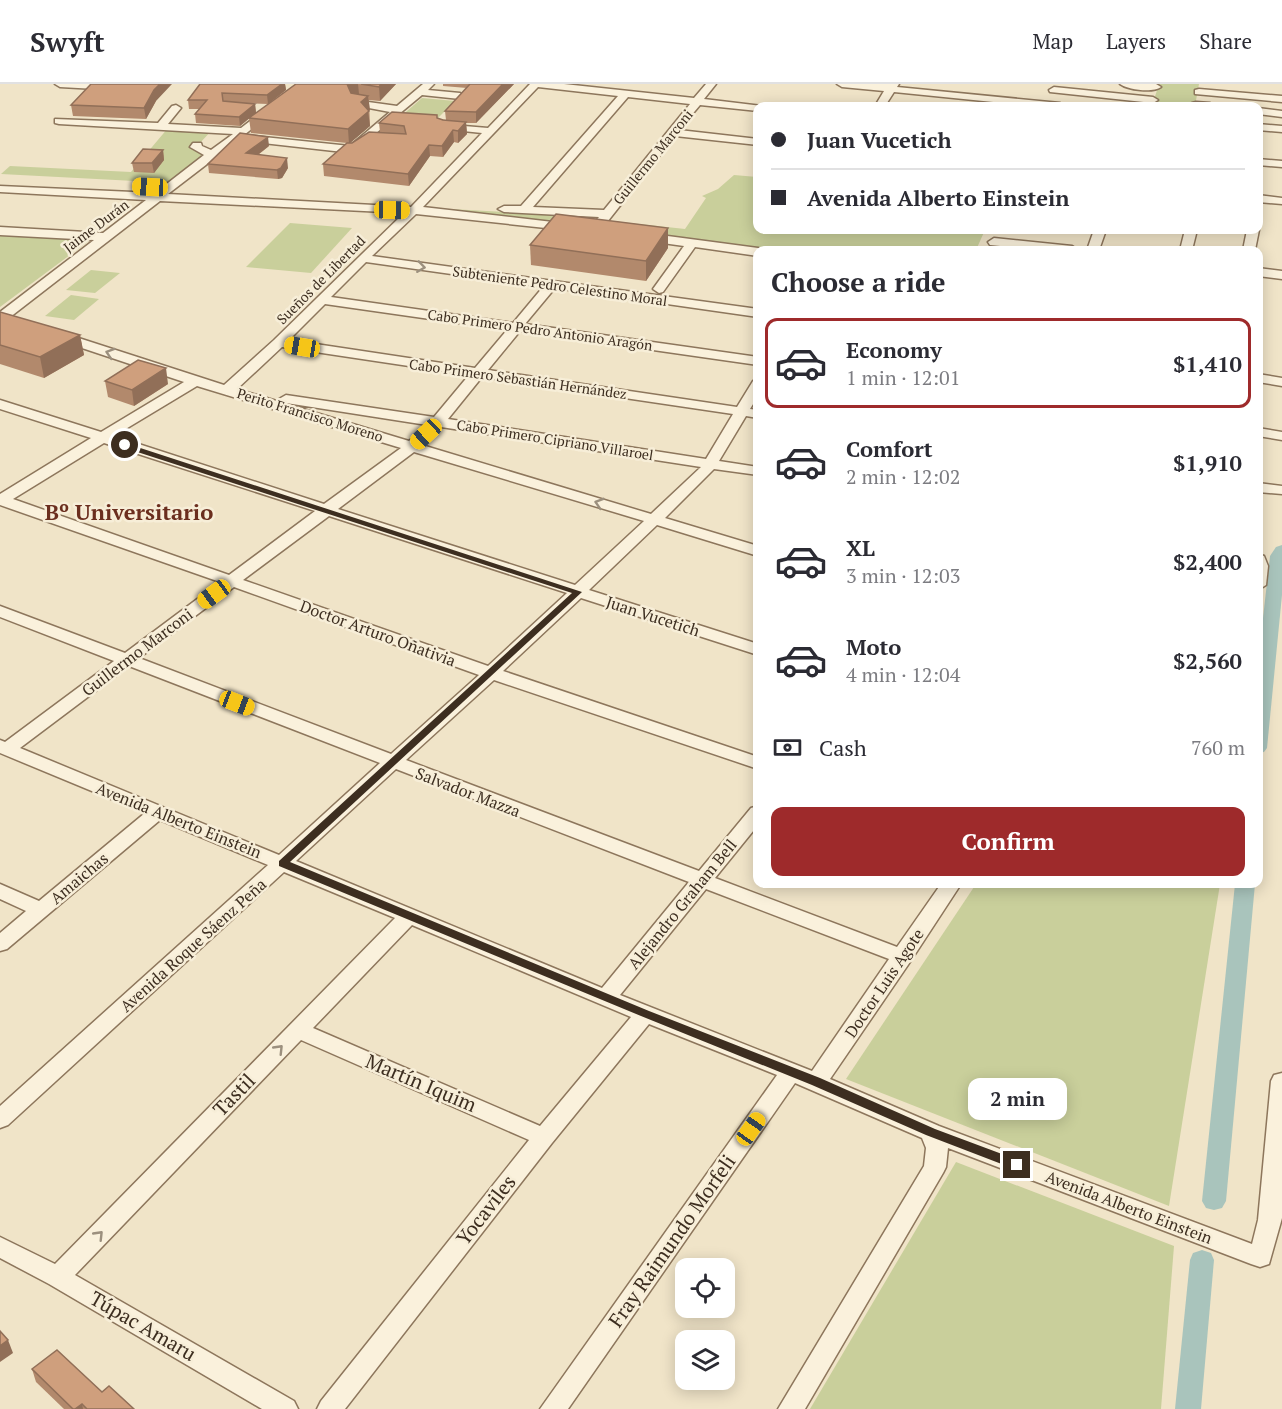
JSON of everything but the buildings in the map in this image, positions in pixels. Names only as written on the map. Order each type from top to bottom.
[{"type":"street","points":[[60,84],[93,88]]},
{"type":"street","name":"Jaime Durán","points":[[0,320],[106,237],[170,193],[212,155],[264,122],[271,112],[304,84]]},
{"type":"street","points":[[536,84],[753,108]]},
{"type":"street","name":"Sueños de Libertad","points":[[226,390],[237,384],[323,300],[536,84]]},
{"type":"street","name":"Guillermo Marconi","points":[[417,207],[594,231],[711,84]]},
{"type":"street","points":[[842,84],[893,86],[1021,102]]},
{"type":"street","points":[[1125,84],[1156,87]]},
{"type":"street","points":[[883,102],[893,86]]},
{"type":"street","points":[[1053,102],[1053,86],[1153,100]]},
{"type":"street","points":[[72,109],[59,121],[160,126],[352,150],[374,139],[399,110],[425,88],[460,96]]},
{"type":"street","points":[[1199,92],[1282,99]]},
{"type":"street","points":[[524,210],[625,94]]},
{"type":"street","points":[[355,98],[357,103],[362,105],[399,110]]},
{"type":"street","points":[[160,126],[176,108]]},
{"type":"street","points":[[251,108],[271,112]]},
{"type":"street","points":[[1263,112],[1282,114]]},
{"type":"street","points":[[444,126],[490,131]]},
{"type":"street","points":[[1263,127],[1282,129]]},
{"type":"street","points":[[673,133],[753,141]]},
{"type":"street","name":"Jaime Durán","points":[[0,320],[15,324],[24,311],[241,135]]},
{"type":"street","points":[[197,145],[195,147],[197,150],[212,155]]},
{"type":"street","points":[[294,157],[309,146]]},
{"type":"street","points":[[1263,162],[1282,164]]},
{"type":"street","points":[[0,179],[170,193],[417,207],[607,214]]},
{"type":"street","points":[[0,189],[170,193]]},
{"type":"street","points":[[1263,199],[1282,201]]},
{"type":"street","points":[[0,231],[106,237]]},
{"type":"street","points":[[627,235],[753,251]]},
{"type":"street","points":[[994,240],[1041,246]]},
{"type":"street","points":[[659,289],[692,243]]},
{"type":"street","name":"Subteniente Pedro Celestino Moral","points":[[368,253],[499,272],[551,285],[753,312]]},
{"type":"street","points":[[499,272],[659,289],[753,303]]},
{"type":"street","points":[[1263,273],[1282,275]]},
{"type":"street","name":"Guillermo Marconi","points":[[4,748],[126,660],[412,446],[439,422],[551,285]]},
{"type":"street","points":[[608,293],[641,287]]},
{"type":"street","name":"Cabo Primero Pedro Antonio Aragón","points":[[323,300],[753,360]]},
{"type":"street","name":"Perito Francisco Moreno","points":[[42,331],[195,381],[753,549]]},
{"type":"street","name":"Cabo Primero Sebastián Hernández","points":[[279,343],[753,413]]},
{"type":"street","points":[[1263,379],[1282,382]]},
{"type":"street","points":[[0,499],[195,381]]},
{"type":"street","name":"Avenida Roque Sáenz Peña","points":[[0,1119],[491,674],[655,520],[712,464],[753,392]]},
{"type":"street","name":"Cabo Primero Cipriano Villaroel","points":[[246,396],[275,397],[753,470]]},
{"type":"street","name":"Juan Vucetich","points":[[0,404],[753,648]]},
{"type":"street","points":[[1263,433],[1282,436]]},
{"type":"street","points":[[1263,488],[1282,490]]},
{"type":"street","name":"Doctor Arturo Oñativia","points":[[0,499],[491,674],[753,761]]},
{"type":"street","name":"Salvador Mazza","points":[[0,611],[903,957]]},
{"type":"street","name":"Avenida Alberto Einstein","points":[[4,748],[607,996],[645,1014],[816,1082],[931,1132],[1260,1257],[1270,1220],[1282,1081]]},
{"type":"street","name":"Amaichas","points":[[0,944],[158,812]]},
{"type":"street","name":"Alejandro Graham Bell","points":[[607,996],[753,818]]},
{"type":"street","name":"Doctor Luis Agote","points":[[816,1082],[948,888]]},
{"type":"street","points":[[0,891],[41,910]]},
{"type":"street","name":"Tastil","points":[[58,1277],[410,915]]},
{"type":"street","name":"Yocaviles","points":[[330,1409],[544,1137],[645,1014]]},
{"type":"street","name":"Martín Iquim","points":[[298,1030],[544,1137]]},
{"type":"street","name":"Fray Raimundo Morfeli","points":[[553,1409],[790,1072]]},
{"type":"street","points":[[791,1409],[936,1167],[937,1148],[931,1132]]},
{"type":"street","name":"Túpac Amaru","points":[[0,1247],[58,1277],[285,1409]]},
{"type":"green space","points":[[1159,84],[1199,84],[1196,102],[1153,102]]},
{"type":"green space","points":[[422,98],[455,101],[433,123],[399,118]]},
{"type":"green space","points":[[168,128],[213,129],[199,144],[212,155],[173,183],[1,174],[10,166],[131,172]]},
{"type":"green space","points":[[734,175],[753,177],[753,234],[983,234],[978,246],[753,248],[606,229],[612,221],[685,229],[706,198],[702,196],[718,189]]},
{"type":"green space","points":[[450,209],[595,217],[586,228],[445,211]]},
{"type":"green space","points":[[290,223],[352,228],[311,273],[246,267]]},
{"type":"green space","points":[[0,235],[90,240],[0,307]]},
{"type":"green space","points":[[91,270],[120,273],[95,293],[66,290]]},
{"type":"green space","points":[[71,295],[99,299],[74,320],[45,316]]},
{"type":"green space","points":[[973,888],[1219,888],[1169,1206],[846,1079]]},
{"type":"green space","points":[[956,1162],[1174,1246],[1161,1409],[810,1409]]},
{"type":"waterway","points":[[1263,700],[1278,556],[1282,550]]},
{"type":"waterway","points":[[1214,1201],[1245,888]]},
{"type":"waterway","points":[[1188,1409],[1202,1260]]},
{"type":"district","name":"Bº Universitario","points":[[129,512]]},
{"type":"route","points":[[125,445],[578,592],[283,863],[607,996],[645,1014],[816,1082],[931,1132],[1017,1165]]}]
